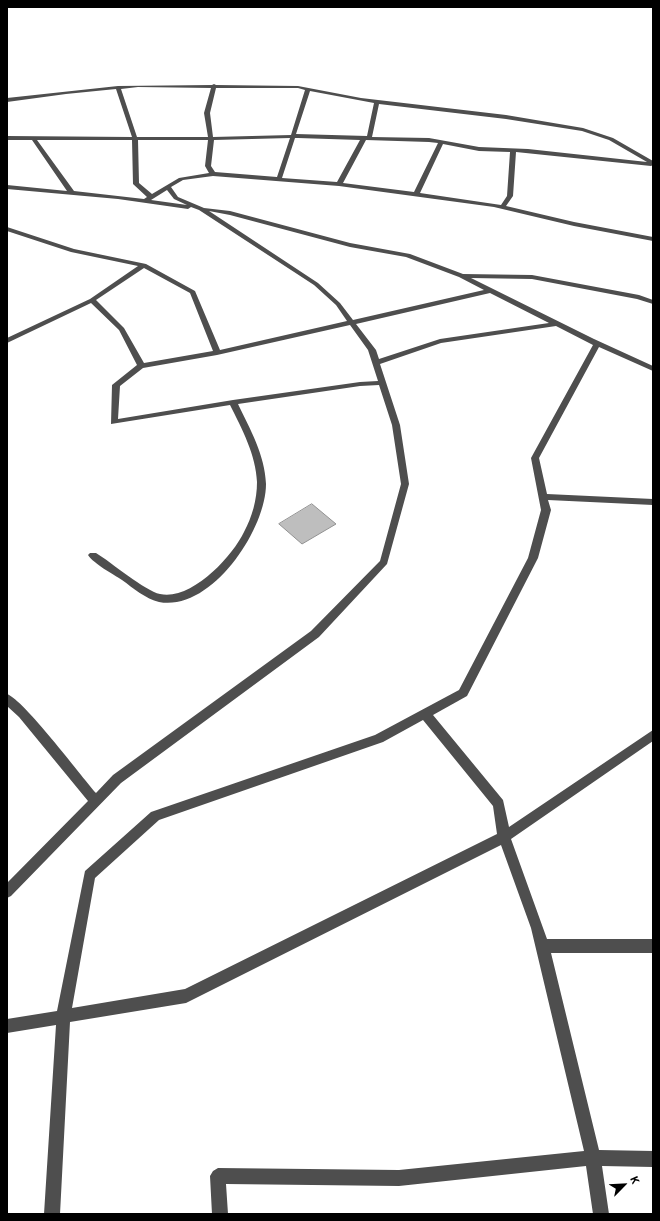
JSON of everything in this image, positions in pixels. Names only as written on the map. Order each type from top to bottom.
[{"type":"street","points":[[213,174],[208,166],[211,138],[207,113],[214,85]]},
{"type":"street","points":[[7,100],[118,87],[214,85],[284,86],[377,102],[506,117],[583,130],[611,140],[653,163]]},
{"type":"street","points":[[118,87],[135,138],[136,184],[151,197]]},
{"type":"street","points":[[279,179],[308,89]]},
{"type":"street","points":[[339,184],[367,138],[377,102]]},
{"type":"street","points":[[7,138],[211,138],[292,136],[429,140],[479,149],[653,163]]},
{"type":"street","points":[[33,138],[72,193]]},
{"type":"street","points":[[416,195],[441,142]]},
{"type":"street","points":[[502,208],[510,196],[513,151]]},
{"type":"street","points":[[145,201],[182,179],[213,174],[339,184],[416,195],[502,208],[653,239]]},
{"type":"street","points":[[7,187],[145,201],[230,213],[350,245],[408,254],[461,276],[597,344],[653,369]]},
{"type":"street","points":[[7,892],[117,779],[315,634],[384,562],[405,484],[396,425],[372,350],[338,304],[316,284],[201,209],[176,198],[168,187]]},
{"type":"street","points":[[7,229],[73,251],[144,266],[194,292],[216,353]]},
{"type":"street","points":[[7,341],[92,300],[144,266]]},
{"type":"street","points":[[461,276],[532,277],[639,297],[653,302]]},
{"type":"street","points":[[383,383],[360,384],[233,402],[114,422],[116,385],[141,366],[216,353],[492,291]]},
{"type":"street","points":[[92,300],[122,328],[131,343],[141,366]]},
{"type":"street","points":[[376,363],[440,341],[558,324]]},
{"type":"street","points":[[52,1214],[63,1017],[89,875],[155,816],[380,739],[463,693],[533,558],[546,510],[535,458],[597,344]]},
{"type":"street","points":[[94,555],[154,596],[169,598],[185,595],[207,582],[223,567],[236,552],[254,521],[260,501],[261,481],[259,463],[233,402]]},
{"type":"street","points":[[543,497],[653,502]]},
{"type":"street","points":[[7,699],[23,714],[94,801]]},
{"type":"street","points":[[425,714],[499,804],[504,837],[538,928],[543,946],[590,1140],[601,1214]]},
{"type":"street","points":[[7,1026],[186,996],[504,837],[653,735]]},
{"type":"street","points":[[543,946],[653,946]]},
{"type":"street","points":[[220,1214],[218,1176],[399,1178],[592,1158],[653,1159]]},
{"type":"building","points":[[312,504],[336,524],[302,544],[279,524]]}]
